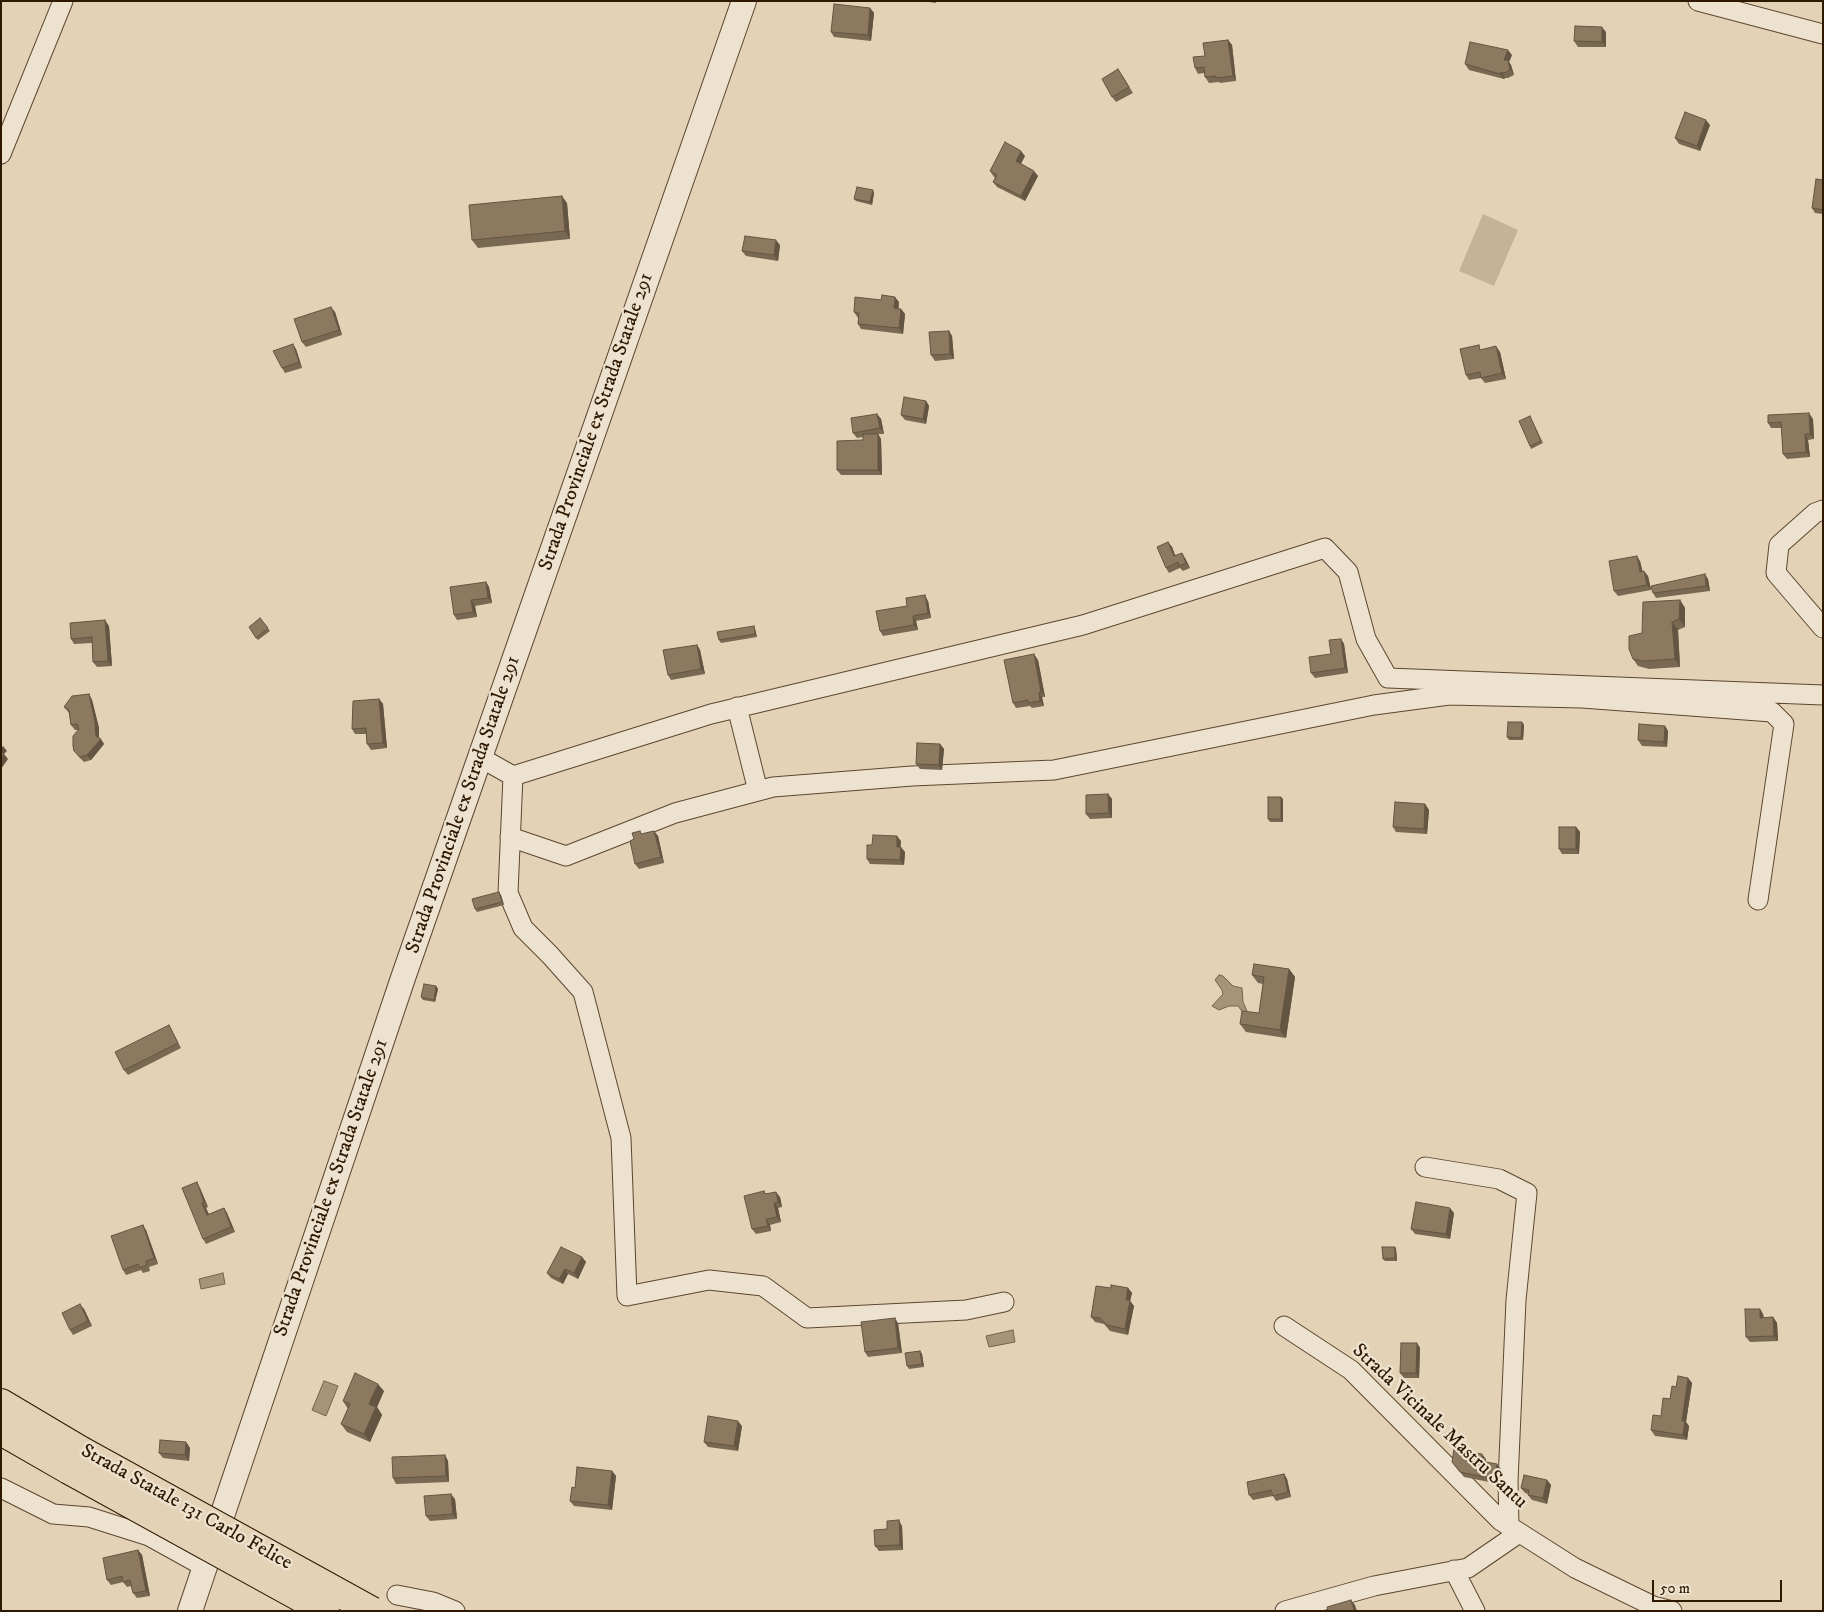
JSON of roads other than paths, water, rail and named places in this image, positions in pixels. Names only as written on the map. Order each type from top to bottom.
[{"type":"highway","name":"Strada Statale 131 Carlo Felice","points":[[1,1403],[74,1460],[325,1611]]},
{"type":"highway","name":"Strada Statale 131 Carlo Felice","points":[[1,1431],[74,1460],[372,1611]]},
{"type":"street","points":[[1,154],[63,1]]},
{"type":"street","name":"Strada Provinciale ex Strada Statale 291","points":[[190,1611],[404,975],[744,1]]},
{"type":"street","points":[[1698,1],[1823,34]]},
{"type":"street","points":[[1823,510],[1815,512],[1780,545],[1776,573],[1823,628]]},
{"type":"street","points":[[480,758],[513,776],[711,714],[1083,625],[1325,548],[1348,572],[1366,639],[1388,678],[1823,695]]},
{"type":"street","points":[[510,837],[566,856],[675,813],[773,787],[912,776],[1054,770],[1374,705],[1449,695],[1582,698],[1772,712],[1784,724],[1758,900]]},
{"type":"street","points":[[737,708],[758,791]]},
{"type":"street","points":[[513,776],[508,893],[524,928],[583,992],[621,1138],[626,1296],[709,1280],[763,1286],[806,1318],[966,1310],[1004,1302]]},
{"type":"street","points":[[1285,1611],[1374,1586],[1468,1568],[1514,1530],[1508,1481],[1516,1300],[1527,1193],[1499,1178],[1425,1167]]},
{"type":"street","name":"Strada Vicinale Mastru Santu","points":[[1284,1326],[1351,1370],[1501,1521],[1575,1568],[1653,1606],[1672,1611]]},
{"type":"street","points":[[1,1488],[53,1514],[90,1517],[150,1536],[205,1567]]},
{"type":"street","points":[[1454,1570],[1475,1611]]},
{"type":"street","points":[[397,1595],[433,1602],[455,1611]]}]
